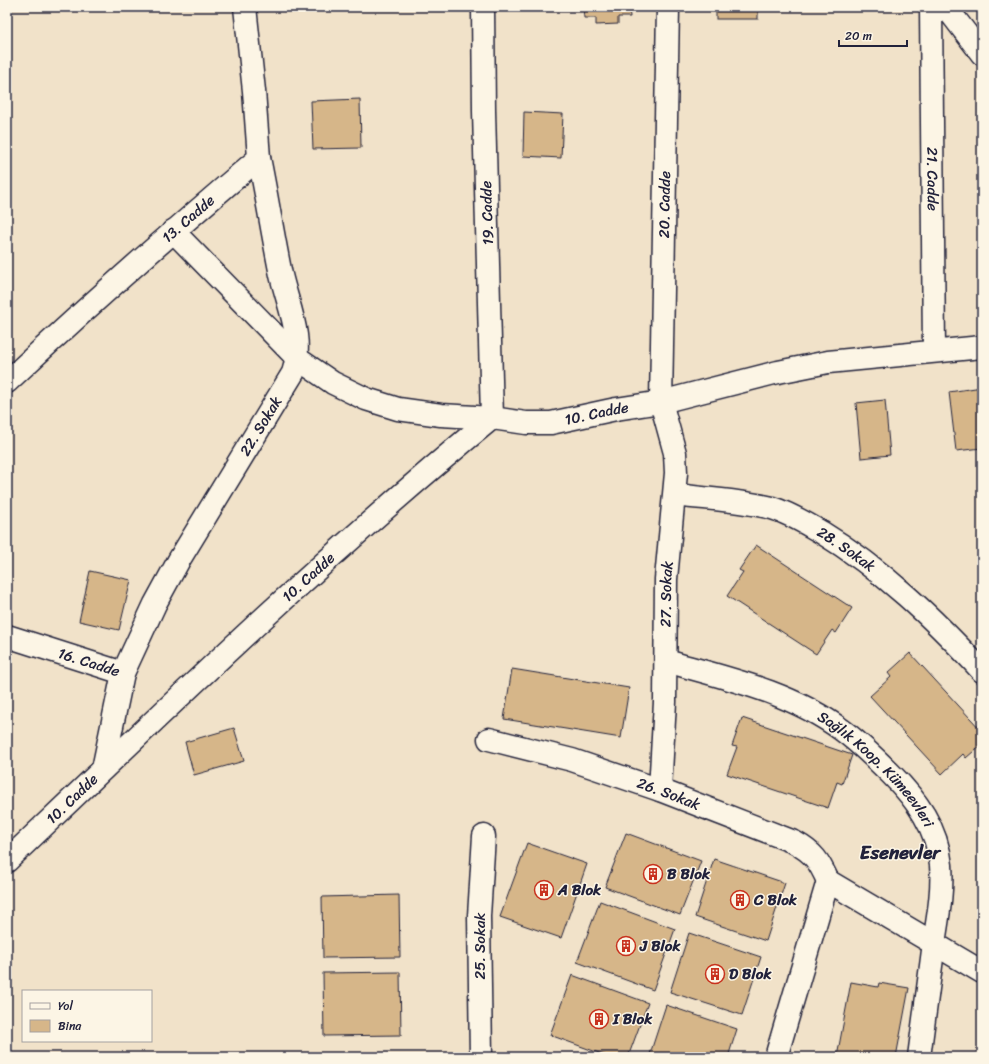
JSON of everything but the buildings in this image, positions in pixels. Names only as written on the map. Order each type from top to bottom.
[{"type":"street","points":[[245,7],[254,91],[259,158]]},
{"type":"street","name":"19. Cadde","points":[[483,7],[484,111],[492,418]]},
{"type":"street","name":"20. Cadde","points":[[661,402],[668,7]]},
{"type":"street","name":"21. Cadde","points":[[931,7],[934,351]]},
{"type":"street","points":[[946,7],[982,54]]},
{"type":"street","name":"13. Cadde","points":[[7,382],[64,328],[173,231],[259,158]]},
{"type":"street","name":"22. Sokak","points":[[123,673],[155,604],[176,566],[293,374],[298,359],[297,338],[282,276],[259,158]]},
{"type":"street","points":[[173,231],[298,359],[333,383],[366,399],[391,407],[441,415],[492,418]]},
{"type":"street","name":"10. Cadde","points":[[7,861],[197,680],[417,480],[492,418],[526,423],[551,423],[616,409],[661,402],[778,372],[828,362],[982,347]]},
{"type":"street","name":"27. Sokak","points":[[660,790],[664,740],[666,579],[675,495],[675,453],[661,402]]},
{"type":"street","name":"28. Sokak","points":[[675,495],[766,507],[798,519],[838,542],[876,570],[929,616],[982,671]]},
{"type":"street","name":"16. Cadde","points":[[7,636],[123,673],[104,769]]},
{"type":"street","name":"Sağlık Koop. Kümeevleri","points":[[666,661],[748,684],[789,700],[820,716],[842,730],[874,757],[905,789],[926,816],[936,840],[941,865],[941,896],[919,1057]]},
{"type":"street","name":"26. Sokak","points":[[490,739],[572,760],[660,790],[794,842],[810,851],[819,862],[828,881]]},
{"type":"street","name":"25. Sokak","points":[[481,1057],[479,916],[484,836]]},
{"type":"street","points":[[776,1057],[828,881],[982,972]]},
{"type":"place","name":"B Blok","points":[[653,874]]},
{"type":"place","name":"A Blok","points":[[544,890]]},
{"type":"place","name":"C Blok","points":[[740,900]]},
{"type":"place","name":"J Blok","points":[[626,946]]},
{"type":"place","name":"D Blok","points":[[715,974]]},
{"type":"place","name":"I Blok","points":[[599,1019]]},
{"type":"district","name":"Esenevler","points":[[900,852]]}]
